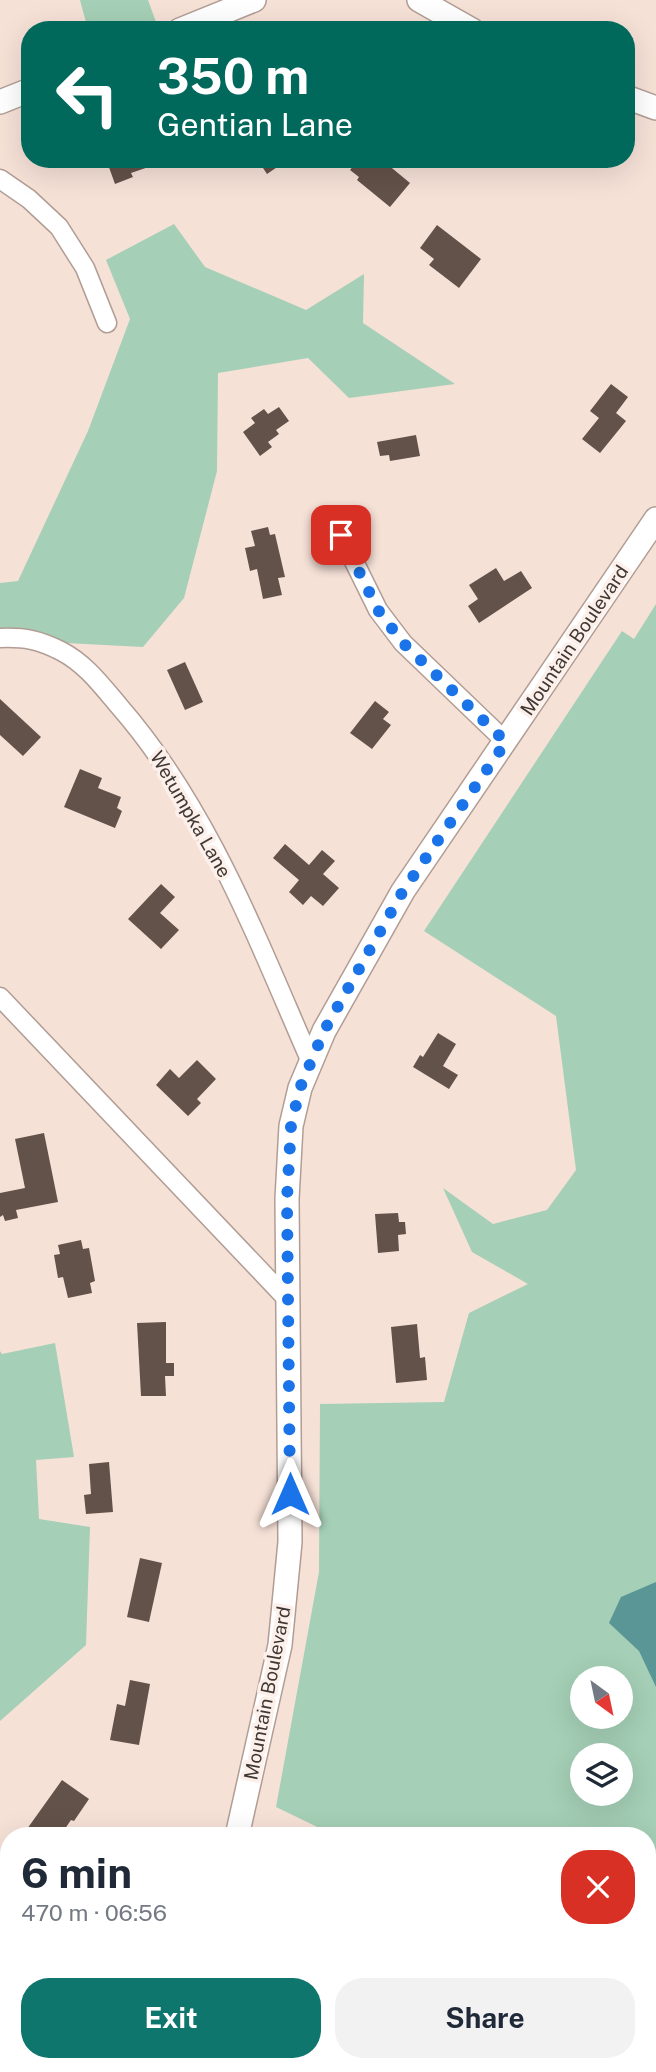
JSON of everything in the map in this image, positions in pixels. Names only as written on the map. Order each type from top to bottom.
[{"type":"street","points":[[202,21],[254,0]]},
{"type":"street","points":[[419,0],[456,21]]},
{"type":"street","points":[[0,102],[21,94]]},
{"type":"street","points":[[635,100],[656,108]]},
{"type":"street","points":[[0,179],[29,199],[59,227],[85,268],[107,323]]},
{"type":"street","name":"Mountain Boulevard","points":[[239,1827],[280,1645],[290,1542],[287,1199],[291,1126],[300,1088],[324,1031],[403,891],[656,519]]},
{"type":"street","points":[[341,535],[378,610],[403,643],[506,742]]},
{"type":"street","name":"Wetumpka Lane","points":[[0,638],[27,637],[63,652],[97,679],[138,727],[171,774],[229,878],[311,1062]]},
{"type":"street","points":[[0,997],[289,1301]]},
{"type":"green space","points":[[80,0],[148,0],[156,21],[86,21]]},
{"type":"green space","points":[[174,224],[205,267],[306,310],[364,274],[363,323],[455,384],[349,398],[308,358],[218,373],[217,471],[184,598],[143,647],[8,640],[0,642],[0,583],[18,581],[88,431],[130,319],[106,260]]},
{"type":"green space","points":[[656,604],[656,1827],[317,1827],[276,1807],[319,1572],[320,1404],[444,1402],[469,1313],[528,1284],[472,1252],[443,1188],[493,1224],[547,1210],[576,1170],[556,1016],[424,931],[622,631],[634,639]]},
{"type":"green space","points":[[55,1343],[74,1457],[36,1460],[39,1519],[90,1527],[86,1645],[0,1721],[0,1351],[2,1354]]},
{"type":"water","points":[[656,1582],[656,1687],[639,1651],[609,1623],[621,1597]]},
{"type":"building","points":[[109,168],[146,168],[131,173],[133,177],[115,184]]},
{"type":"building","points":[[263,168],[276,168],[267,174]]},
{"type":"building","points":[[392,168],[410,183],[390,207],[357,180],[359,177],[350,170]]},
{"type":"building","points":[[437,225],[481,259],[459,288],[429,265],[434,259],[420,248]]},
{"type":"building","points":[[611,384],[628,397],[616,413],[626,421],[600,453],[582,439],[599,418],[590,411]]},
{"type":"building","points":[[279,407],[289,421],[276,430],[279,434],[268,442],[272,447],[260,456],[243,432],[255,423],[251,418],[264,409],[268,414]]},
{"type":"building","points":[[416,435],[420,456],[390,461],[389,455],[380,456],[377,442]]},
{"type":"building","points":[[268,527],[270,535],[275,534],[285,577],[278,578],[282,595],[263,599],[257,569],[250,571],[245,548],[255,546],[251,531]]},
{"type":"building","points":[[496,568],[504,581],[521,571],[532,588],[479,623],[468,606],[478,599],[469,585]]},
{"type":"building","points":[[185,662],[203,702],[185,710],[167,670]]},
{"type":"building","points":[[0,699],[41,737],[23,756],[0,735]]},
{"type":"building","points":[[375,701],[389,712],[383,719],[391,725],[372,749],[350,733]]},
{"type":"building","points":[[80,769],[102,778],[98,788],[121,797],[117,808],[122,811],[115,828],[64,807]]},
{"type":"building","points":[[285,844],[309,865],[322,850],[335,861],[323,874],[339,888],[323,906],[311,896],[303,905],[289,892],[299,880],[273,858]]},
{"type":"building","points":[[161,884],[175,897],[160,913],[179,930],[161,949],[128,919]]},
{"type":"building","points":[[438,1033],[456,1044],[443,1066],[458,1075],[449,1089],[413,1067],[420,1055],[423,1057]]},
{"type":"building","points":[[197,1060],[216,1079],[197,1099],[201,1103],[188,1116],[156,1085],[170,1069],[179,1078]]},
{"type":"building","points":[[44,1133],[58,1202],[16,1210],[18,1218],[5,1221],[3,1215],[0,1217],[0,1193],[25,1188],[15,1139]]},
{"type":"building","points":[[398,1213],[399,1222],[405,1222],[406,1234],[398,1235],[399,1251],[378,1253],[375,1214]]},
{"type":"building","points":[[81,1240],[83,1249],[89,1248],[95,1281],[90,1283],[92,1293],[68,1298],[63,1277],[58,1278],[54,1255],[60,1254],[58,1245]]},
{"type":"building","points":[[166,1322],[166,1363],[174,1363],[174,1376],[165,1376],[166,1396],[141,1396],[137,1323]]},
{"type":"building","points":[[417,1324],[420,1358],[425,1357],[427,1380],[396,1383],[391,1327]]},
{"type":"building","points":[[109,1462],[113,1512],[86,1514],[84,1495],[91,1494],[89,1464]]},
{"type":"building","points":[[140,1558],[162,1563],[149,1622],[127,1617]]},
{"type":"building","points":[[130,1680],[150,1684],[139,1745],[110,1740],[117,1704],[125,1706]]},
{"type":"building","points":[[62,1780],[89,1799],[74,1821],[71,1820],[66,1827],[28,1827]]},
{"type":"route","points":[[290,1494],[287,1199],[291,1126],[300,1088],[324,1031],[403,891],[506,742],[403,643],[378,610],[341,535]]}]
